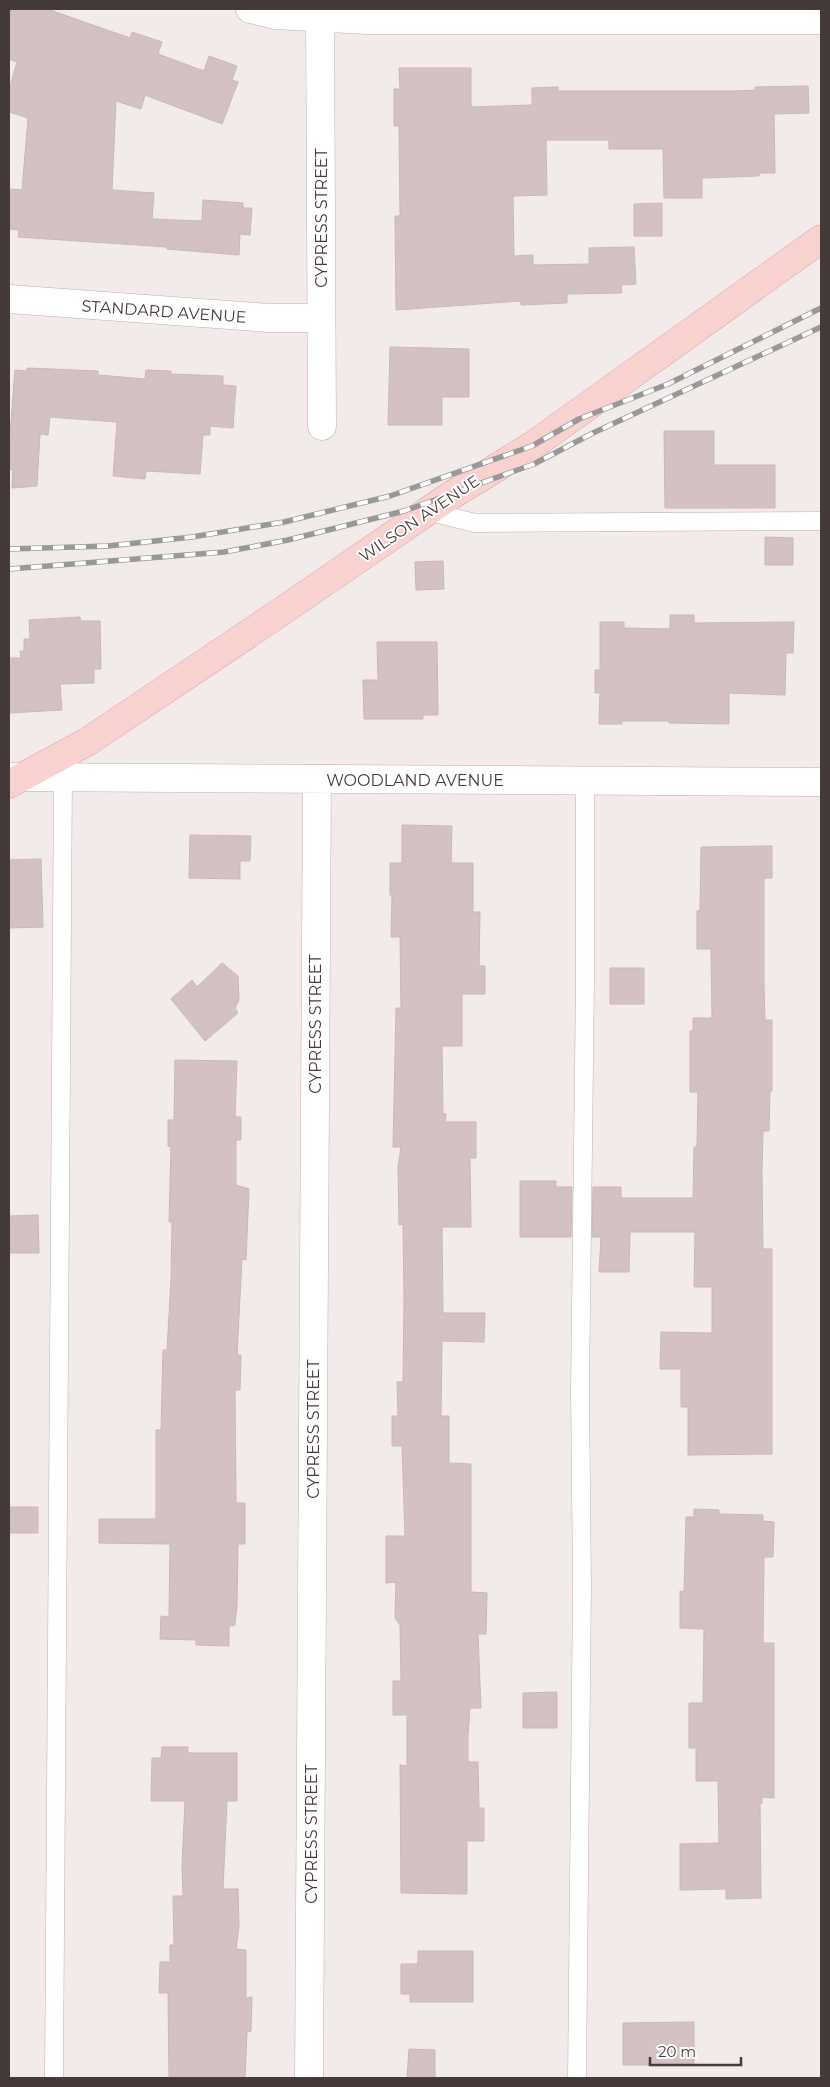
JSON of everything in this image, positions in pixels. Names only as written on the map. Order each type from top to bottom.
[{"type":"street","points":[[250,9],[275,15],[320,13],[821,20]]},
{"type":"street","name":"CYPRESS STREET","points":[[320,13],[322,426]]},
{"type":"street","name":"WILSON AVENUE","points":[[12,780],[87,742],[261,626],[427,511],[532,446],[821,240]]},
{"type":"street","name":"STANDARD AVENUE","points":[[9,300],[269,318],[320,318]]},
{"type":"street","name":"WOODLAND AVENUE","points":[[12,780],[63,778],[821,782]]},
{"type":"street","name":"CYPRESS STREET","points":[[309,2078],[317,780]]},
{"type":"lane","points":[[427,511],[475,523],[821,521]]},
{"type":"lane","points":[[54,2078],[63,778]]},
{"type":"lane","points":[[577,2078],[582,1596],[580,1390],[585,781]]},
{"type":"building","points":[[9,9],[47,9],[130,38],[132,32],[162,42],[158,54],[204,71],[209,56],[237,66],[232,80],[238,82],[222,124],[145,95],[141,109],[116,101],[112,190],[154,193],[152,219],[202,221],[203,200],[243,203],[243,208],[252,208],[250,235],[240,234],[239,255],[167,249],[167,247],[18,237],[19,230],[9,229],[9,189],[22,190],[28,118],[9,112],[9,90],[17,62],[9,59]]},
{"type":"building","points":[[399,68],[471,68],[471,107],[532,105],[532,88],[558,87],[558,91],[734,91],[755,90],[755,87],[808,86],[809,113],[774,114],[775,173],[759,173],[759,176],[702,178],[702,198],[664,198],[663,149],[609,149],[609,140],[546,140],[547,195],[513,196],[514,256],[533,255],[533,265],[589,264],[589,248],[634,247],[636,284],[621,285],[622,293],[567,294],[567,303],[521,305],[521,301],[396,310],[395,216],[400,216],[399,126],[394,126],[394,89],[400,89]]},
{"type":"building","points":[[662,203],[662,236],[634,236],[634,204]]},
{"type":"building","points":[[390,347],[469,349],[469,397],[442,397],[442,425],[388,425]]},
{"type":"building","points":[[27,368],[98,371],[98,375],[145,379],[146,370],[171,371],[171,374],[223,376],[223,385],[236,386],[233,428],[210,426],[210,435],[203,435],[200,474],[146,471],[145,479],[113,476],[117,422],[50,417],[48,435],[40,434],[37,486],[12,488],[13,470],[9,469],[9,448],[15,370],[27,371]]},
{"type":"building","points":[[664,431],[714,431],[714,465],[775,465],[775,508],[665,508]]},
{"type":"building","points":[[765,537],[793,538],[793,565],[765,565]]},
{"type":"building","points":[[443,561],[444,589],[416,590],[415,562]]},
{"type":"building","points":[[670,615],[694,615],[694,623],[794,622],[793,653],[786,653],[785,695],[729,693],[729,724],[622,721],[622,724],[599,724],[600,693],[595,693],[595,670],[600,670],[600,622],[624,622],[624,628],[670,629]]},
{"type":"building","points":[[80,617],[81,621],[100,621],[101,669],[94,669],[94,683],[60,684],[62,710],[9,713],[9,658],[21,658],[20,651],[24,651],[24,639],[30,639],[29,620]]},
{"type":"building","points":[[377,642],[437,642],[438,715],[423,715],[423,719],[364,719],[363,680],[378,680]]},
{"type":"building","points":[[402,825],[452,826],[451,863],[473,863],[473,912],[480,912],[479,966],[485,966],[485,994],[462,994],[462,1046],[442,1046],[443,1114],[446,1114],[445,1122],[476,1122],[476,1158],[470,1158],[471,1227],[442,1227],[443,1313],[485,1313],[484,1342],[442,1341],[441,1416],[449,1416],[449,1463],[471,1464],[471,1592],[487,1593],[486,1634],[478,1634],[481,1708],[470,1708],[468,1734],[468,1762],[478,1762],[479,1808],[484,1808],[484,1841],[467,1841],[467,1894],[401,1893],[400,1765],[407,1766],[407,1715],[393,1715],[393,1681],[401,1681],[400,1625],[395,1618],[396,1582],[386,1583],[386,1536],[405,1536],[402,1446],[392,1446],[392,1416],[398,1416],[397,1382],[403,1382],[404,1299],[403,1224],[399,1225],[398,1167],[401,1147],[393,1147],[396,1008],[401,1008],[400,937],[391,937],[392,895],[390,895],[390,863],[402,863]]},
{"type":"building","points":[[190,835],[251,836],[250,861],[240,861],[240,879],[189,878]]},
{"type":"building","points":[[772,846],[772,878],[764,878],[764,987],[765,1020],[772,1020],[772,1091],[770,1091],[769,1131],[763,1131],[762,1172],[763,1249],[772,1249],[772,1454],[688,1455],[688,1407],[681,1407],[681,1369],[660,1369],[661,1332],[712,1333],[712,1287],[694,1287],[695,1232],[630,1232],[629,1272],[599,1272],[601,1237],[592,1237],[593,1187],[621,1187],[621,1198],[693,1198],[694,1147],[697,1147],[698,1092],[690,1092],[690,1031],[693,1031],[693,1018],[712,1018],[711,949],[697,949],[697,911],[700,911],[701,847]]},
{"type":"building","points":[[41,859],[43,927],[9,928],[9,860]]},
{"type":"building","points":[[222,963],[238,976],[239,1000],[235,1008],[238,1013],[205,1041],[171,999],[192,980],[197,987]]},
{"type":"building","points":[[610,968],[644,968],[644,1004],[610,1004]]},
{"type":"building","points":[[175,1060],[237,1061],[235,1117],[241,1117],[241,1140],[236,1140],[236,1185],[249,1189],[246,1260],[242,1259],[237,1355],[241,1355],[240,1390],[235,1390],[236,1503],[245,1503],[245,1544],[238,1544],[237,1605],[235,1625],[229,1626],[229,1646],[196,1645],[196,1640],[160,1639],[161,1616],[169,1617],[170,1544],[99,1543],[99,1519],[156,1519],[156,1430],[161,1430],[163,1350],[167,1350],[171,1279],[172,1222],[169,1222],[171,1147],[168,1146],[168,1120],[174,1120]]},
{"type":"building","points":[[520,1181],[556,1181],[556,1187],[572,1187],[571,1237],[520,1237]]},
{"type":"building","points":[[38,1215],[39,1253],[9,1253],[9,1216]]},
{"type":"building","points":[[9,1507],[38,1507],[38,1533],[9,1533]]},
{"type":"building","points":[[694,1509],[719,1510],[719,1514],[763,1515],[763,1521],[774,1522],[773,1557],[764,1557],[763,1643],[774,1643],[774,1798],[762,1797],[762,1803],[760,1803],[761,1898],[726,1899],[726,1889],[680,1890],[680,1844],[719,1843],[718,1781],[696,1781],[696,1748],[689,1748],[689,1703],[703,1703],[704,1629],[680,1628],[680,1591],[684,1592],[686,1517],[694,1517]]},
{"type":"building","points":[[557,1692],[557,1728],[523,1728],[523,1693]]},
{"type":"building","points":[[162,1747],[188,1747],[188,1753],[237,1753],[237,1801],[227,1801],[223,1889],[238,1889],[239,1926],[236,1949],[246,1950],[246,1998],[252,1997],[251,2031],[247,2032],[245,2078],[169,2078],[168,1993],[159,1993],[160,1962],[170,1962],[170,1945],[174,1945],[173,1896],[183,1896],[182,1866],[185,1801],[151,1801],[152,1758],[161,1758]]},
{"type":"building","points":[[418,1951],[473,1951],[473,2002],[410,2002],[410,1994],[401,1994],[401,1964],[418,1964]]},
{"type":"building","points":[[694,2022],[694,2065],[623,2065],[623,2023]]},
{"type":"building","points":[[409,2049],[435,2050],[435,2078],[407,2078]]},
{"type":"railway","points":[[9,549],[108,546],[192,537],[284,522],[390,496],[532,446],[579,419],[668,384],[821,308]]},
{"type":"railway","points":[[9,569],[224,552],[288,540],[404,511],[534,464],[593,433],[821,327]]}]
